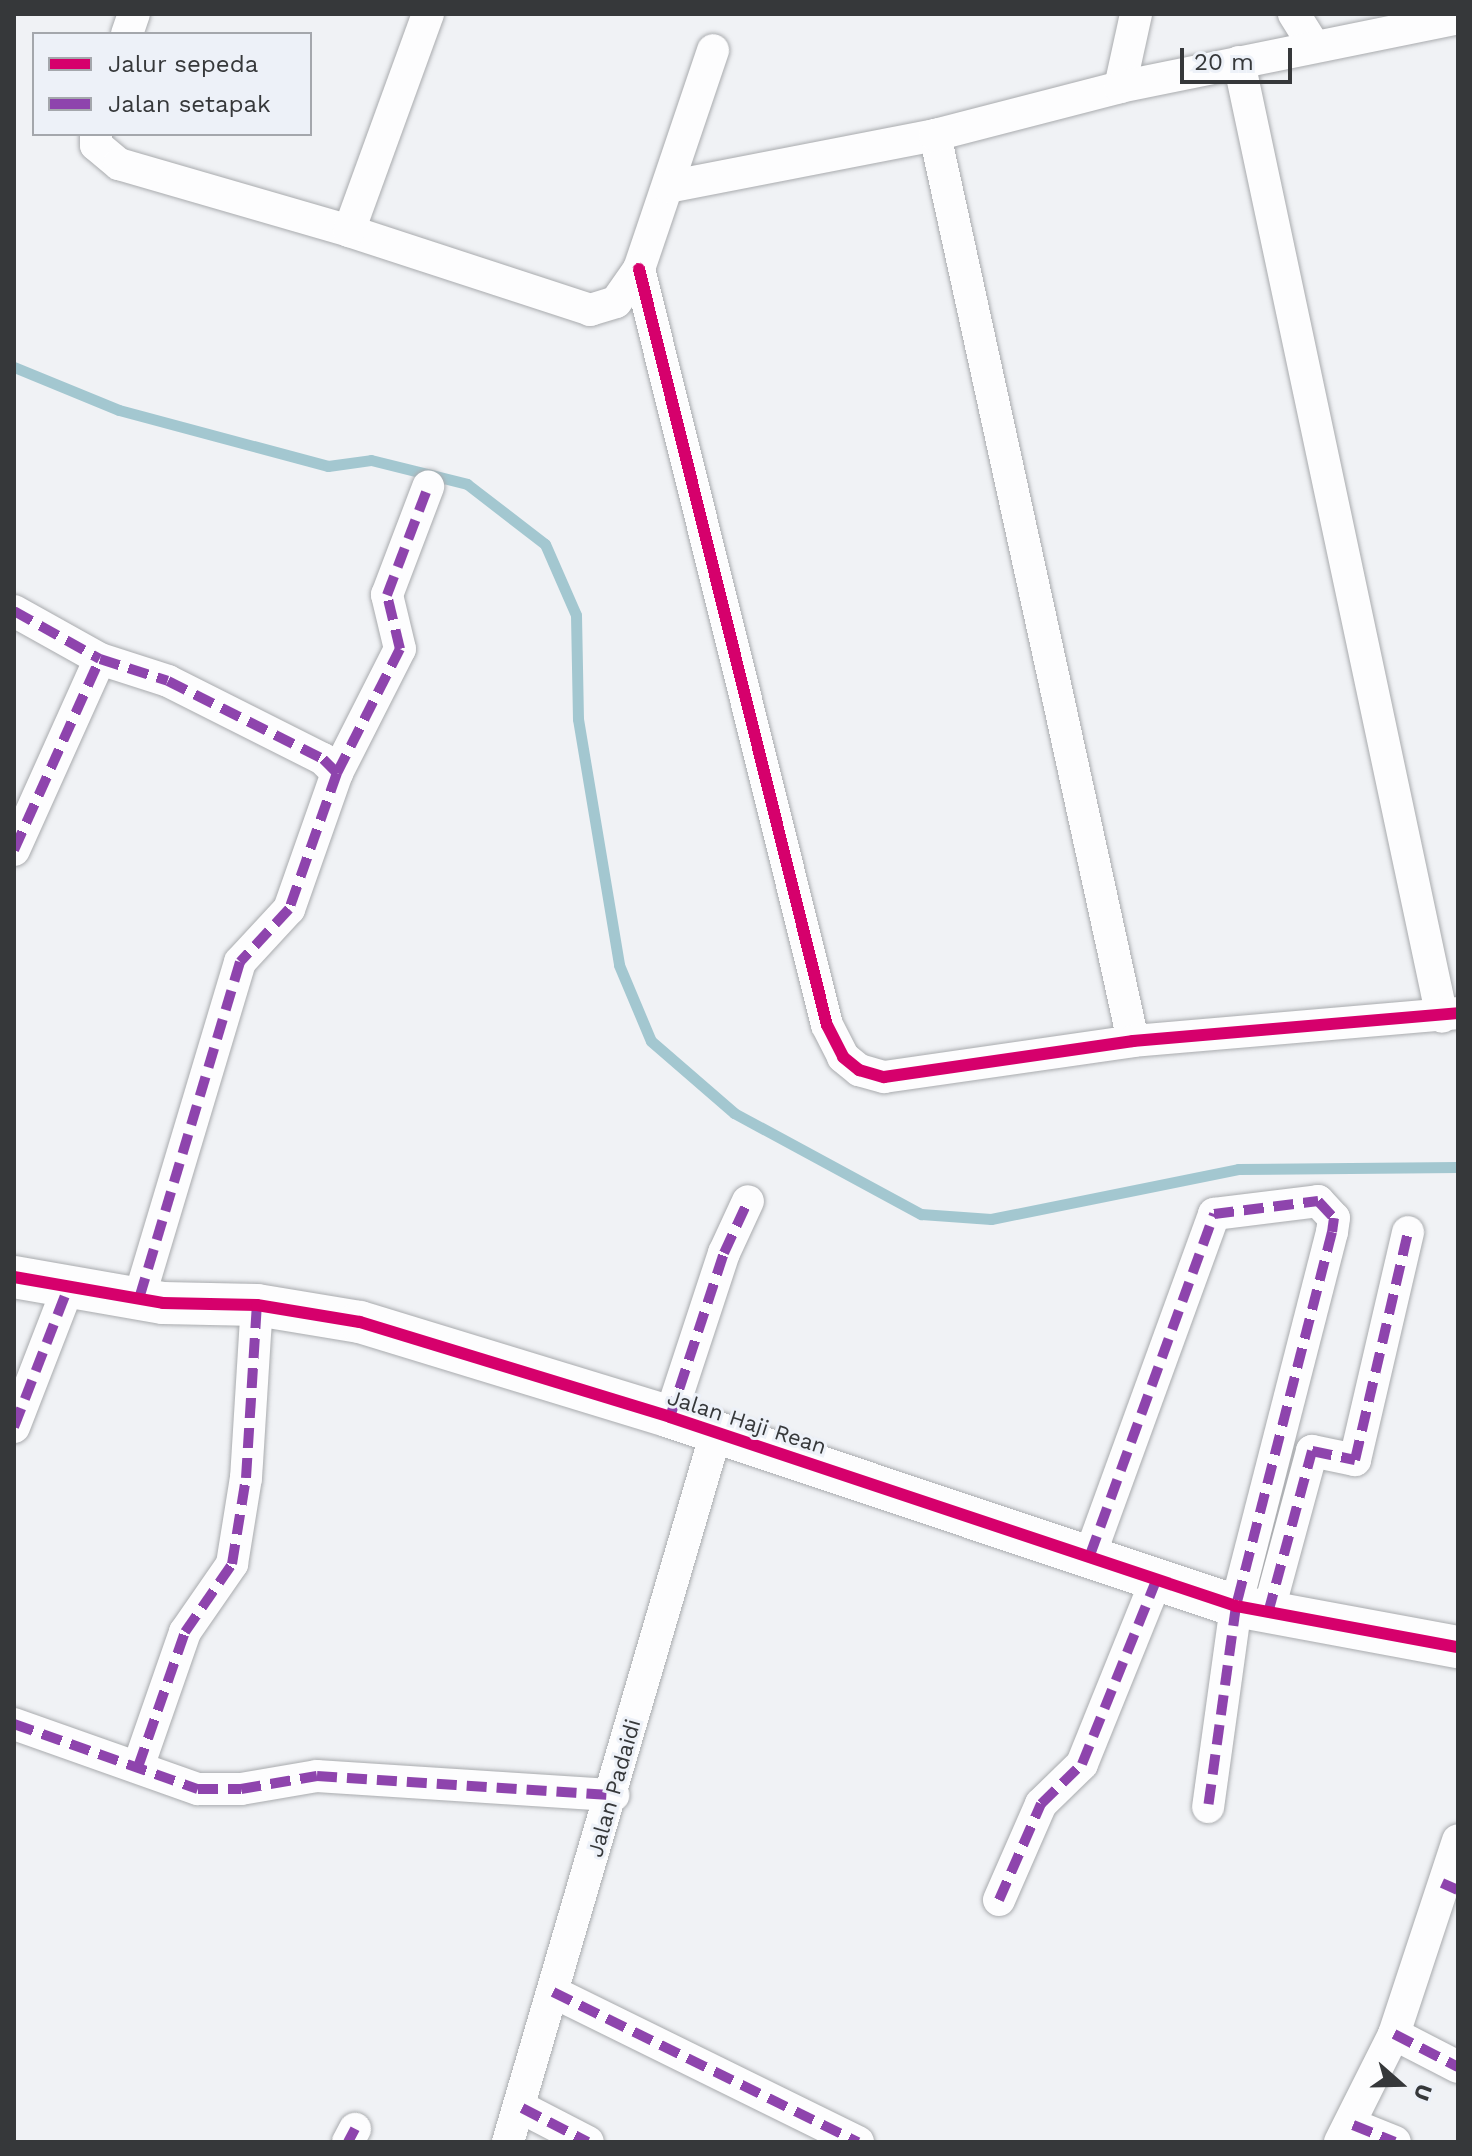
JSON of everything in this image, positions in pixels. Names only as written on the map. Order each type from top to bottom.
[{"type":"street","points":[[349,231],[428,14]]},
{"type":"street","points":[[1120,87],[1136,14]]},
{"type":"street","points":[[1294,14],[1314,46]]},
{"type":"street","points":[[668,187],[935,135],[1120,87],[1458,18]]},
{"type":"street","points":[[96,136],[96,145],[119,164],[349,231],[590,310],[616,302],[639,269],[713,50]]},
{"type":"street","points":[[639,269],[827,1025],[843,1057],[859,1070],[884,1077],[1133,1041],[1450,1015],[1239,62]]},
{"type":"street","points":[[935,135],[1133,1041]]},
{"type":"street","points":[[139,1299],[240,962],[289,909],[337,773],[400,649],[387,595],[428,487]]},
{"type":"street","points":[[14,611],[100,659],[168,681],[323,759],[337,773]]},
{"type":"street","points":[[14,850],[100,659]]},
{"type":"street","points":[[670,1417],[724,1253],[748,1201]]},
{"type":"street","points":[[1090,1555],[1214,1214],[1318,1201],[1334,1218],[1332,1232],[1208,1807]]},
{"type":"street","points":[[1252,1609],[1312,1451],[1355,1460],[1408,1232]]},
{"type":"street","name":"Jalan Haji Rean","points":[[14,1277],[139,1299],[257,1305],[360,1322],[460,1349],[1252,1609],[1458,1647]]},
{"type":"street","points":[[14,1427],[68,1288]]},
{"type":"street","points":[[138,1767],[185,1632],[232,1564],[246,1478],[257,1305]]},
{"type":"street","name":"Jalan Padaidi","points":[[508,2142],[522,2108],[716,1433]]},
{"type":"street","points":[[999,1900],[1041,1804],[1082,1764],[1157,1578]]},
{"type":"street","points":[[14,1724],[198,1789],[241,1789],[317,1776],[613,1795]]},
{"type":"street","points":[[1395,2142],[1346,2133],[1394,2034],[1450,1886],[1458,1840]]},
{"type":"street","points":[[553,1992],[858,2142]]},
{"type":"street","points":[[1394,2034],[1458,2067]]},
{"type":"street","points":[[522,2108],[588,2142]]},
{"type":"waterway","points":[[14,367],[119,410],[328,466],[371,460],[467,484],[545,544],[576,615],[578,719],[619,965],[651,1041],[734,1113],[921,1214],[991,1219],[1238,1169],[1458,1167]]},
{"type":"marked path","points":[[337,773],[400,649],[387,595],[428,487]]},
{"type":"marked path","points":[[14,611],[100,659],[168,681],[323,759],[337,773],[289,909],[240,962],[139,1299]]},
{"type":"marked path","points":[[14,850],[100,659]]},
{"type":"marked path","points":[[670,1417],[724,1253],[748,1201]]},
{"type":"marked path","points":[[1090,1555],[1214,1214],[1318,1201],[1334,1218],[1332,1232],[1236,1606],[1208,1807]]},
{"type":"marked path","points":[[1268,1613],[1312,1451],[1355,1460],[1408,1232]]},
{"type":"marked path","points":[[14,1427],[68,1288]]},
{"type":"marked path","points":[[138,1767],[185,1632],[232,1564],[246,1478],[257,1305]]},
{"type":"marked path","points":[[999,1900],[1041,1804],[1082,1764],[1157,1578]]},
{"type":"marked path","points":[[14,1724],[198,1789],[241,1789],[317,1776],[613,1795]]},
{"type":"marked path","points":[[1442,1883],[1458,1890]]},
{"type":"marked path","points":[[553,1992],[858,2142]]},
{"type":"marked path","points":[[1394,2034],[1458,2067]]},
{"type":"marked path","points":[[522,2108],[588,2142]]},
{"type":"marked path","points":[[1353,2125],[1395,2142]]},
{"type":"marked path","points":[[348,2142],[355,2129]]},
{"type":"cycle path","points":[[639,269],[827,1025],[843,1057],[859,1070],[884,1077],[1133,1041],[1458,1013]]},
{"type":"cycle path","points":[[14,1277],[163,1303],[257,1305],[360,1322],[670,1417],[1236,1606],[1458,1647]]}]
